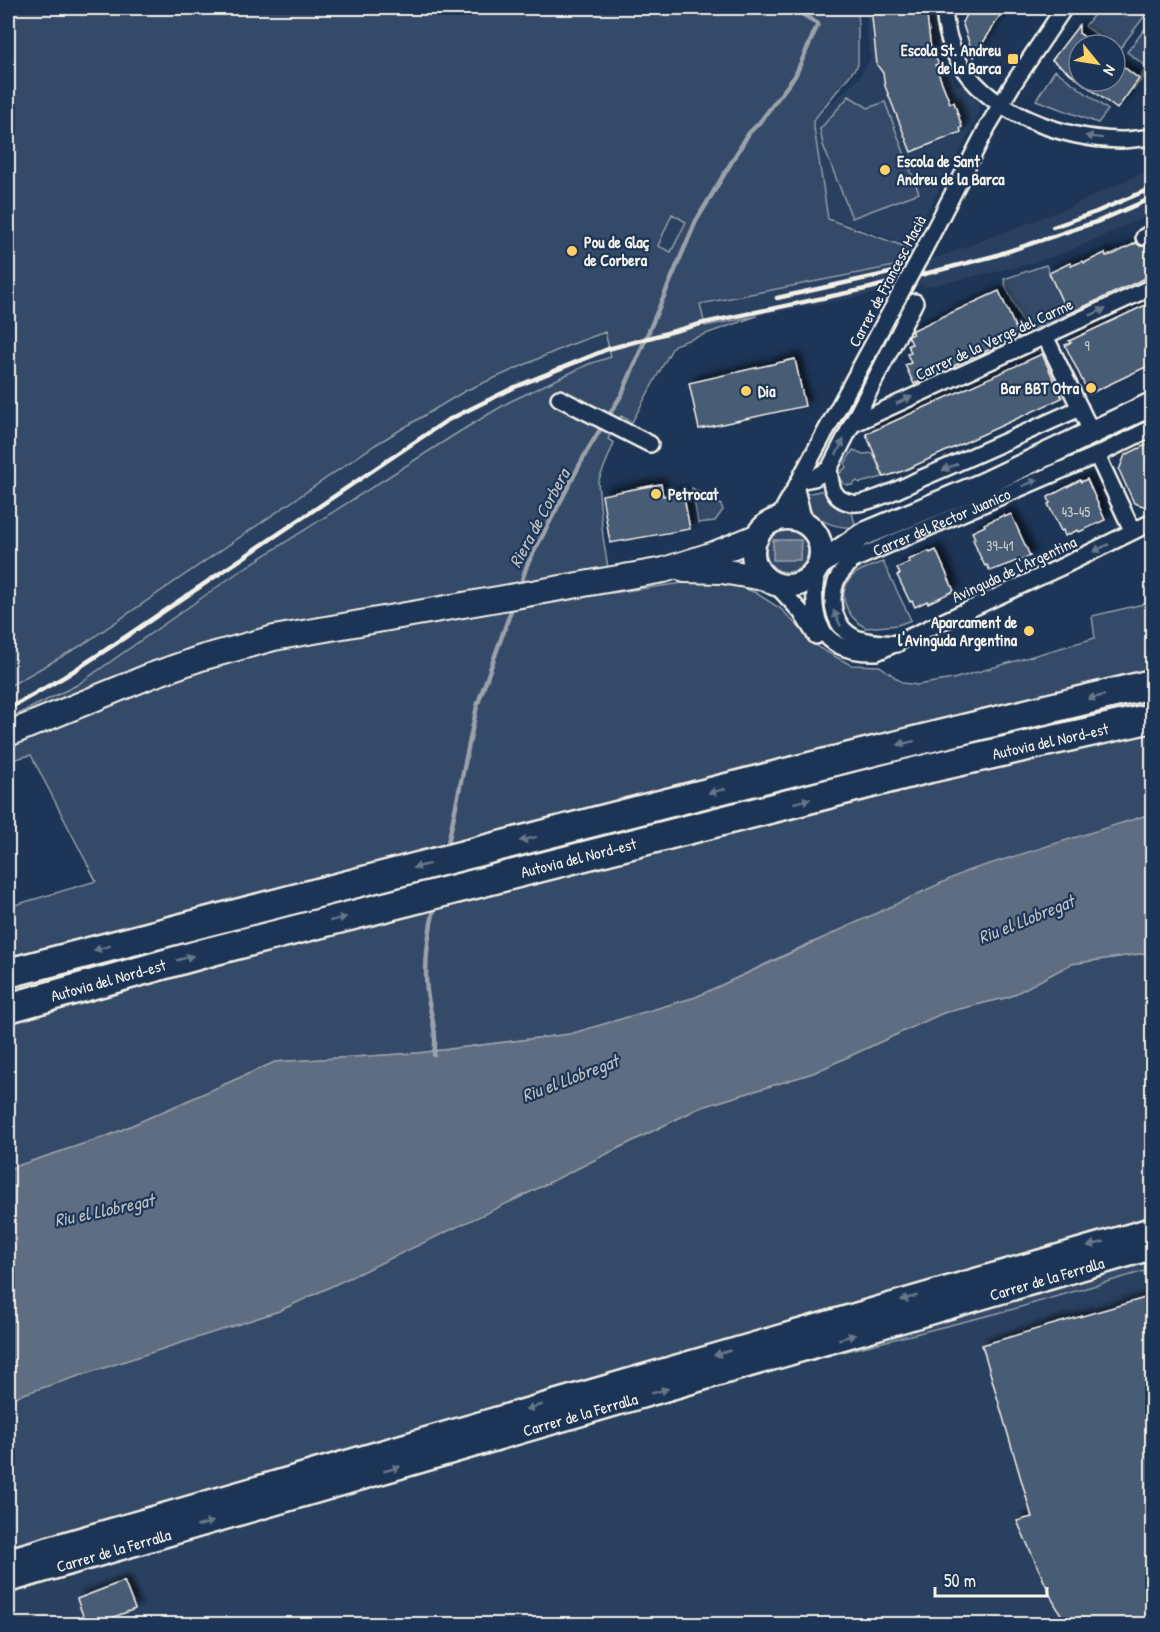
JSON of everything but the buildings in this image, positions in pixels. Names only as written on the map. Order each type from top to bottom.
[{"type":"highway","name":"Autovia del Nord-est","points":[[8,973],[477,851],[982,724],[1152,684]]},
{"type":"highway","name":"Autovia del Nord-est","points":[[8,1008],[212,951],[417,898],[930,768],[1152,718]]},
{"type":"main road","points":[[8,734],[150,676],[274,639],[664,570],[714,554],[756,537]]},
{"type":"main road","points":[[664,570],[722,571],[770,582]]},
{"type":"street","points":[[944,8],[947,34],[959,62],[983,91],[1001,105],[1040,124],[1071,134],[1121,140],[1152,137]]},
{"type":"street","name":"Carrer de Francesc Macià","points":[[779,518],[1001,105],[1064,8]]},
{"type":"street","name":"Carrer de la Verge del Carme","points":[[851,425],[1152,287]]},
{"type":"street","points":[[807,525],[798,485],[829,469],[915,302]]},
{"type":"street","points":[[1045,336],[1080,408],[1132,530]]},
{"type":"street","points":[[559,398],[650,444]]},
{"type":"street","name":"Carrer del Rector Juanico","points":[[890,645],[855,637],[843,630],[837,619],[833,608],[836,581],[853,560],[1094,444],[1152,404]]},
{"type":"street","points":[[829,469],[831,486],[835,495],[845,502],[855,504],[900,489],[1080,408]]},
{"type":"street","name":"Carrer del Rector Juanico","points":[[818,567],[862,535],[984,484],[1094,444],[1152,428]]},
{"type":"street","points":[[779,518],[792,518],[807,525],[819,537],[821,544],[818,567],[811,577],[797,585],[770,582],[756,565],[753,555],[756,537],[762,529],[779,518]]},
{"type":"street","name":"Avinguda de l'Argentina","points":[[818,567],[814,587],[817,624],[841,648],[877,652],[1059,568],[1152,522]]},
{"type":"street","name":"Carrer del Rector Juanico","points":[[807,525],[842,534],[862,535]]},
{"type":"street","name":"Avinguda de l'Argentina","points":[[770,582],[797,607],[815,635],[838,655],[863,661],[875,661],[889,655],[890,645]]},
{"type":"street","name":"Carrer de la Ferralla","points":[[8,1560],[1152,1229]]},
{"type":"street","name":"Carrer de la Ferralla","points":[[8,1581],[1152,1248]]},
{"type":"shaded area","points":[[8,8],[858,8],[858,65],[813,121],[828,219],[903,246],[930,259],[700,304],[705,326],[757,316],[674,345],[632,422],[621,416],[608,439],[614,443],[598,482],[603,537],[612,593],[719,578],[756,593],[781,609],[819,648],[851,665],[880,666],[903,683],[917,685],[953,679],[1095,638],[1092,616],[1152,602],[1152,815],[1144,816],[808,944],[696,997],[570,1034],[418,1053],[275,1062],[110,1135],[8,1169],[8,907],[96,881],[31,755],[8,761],[8,719],[77,685],[240,571],[459,432],[509,402],[589,364],[611,357],[605,332],[567,346],[465,391],[375,445],[82,645],[8,687]],"holes":[[[672,214],[686,222],[671,252],[658,246]]]},
{"type":"shaded area","name":"Escola de Sant Andreu de la Barca","points":[[865,8],[935,8],[936,41],[941,41],[956,86],[963,84],[977,100],[979,107],[975,123],[909,245],[828,217],[813,121],[859,78],[870,59]]},
{"type":"shaded area","points":[[1099,8],[1140,8],[1147,13],[1127,39],[1127,33],[1095,33],[1085,26]]},
{"type":"shaded area","points":[[1148,25],[1152,30],[1152,66],[1134,89],[1132,89],[1147,67],[1127,52]]},
{"type":"shaded area","points":[[1055,70],[1067,79],[1067,93],[1085,93],[1108,110],[1098,123],[1036,100]]},
{"type":"shaded area","points":[[849,96],[868,108],[885,102],[919,193],[852,218],[823,145],[820,129]]},
{"type":"shaded area","points":[[1152,168],[1152,214],[1069,251],[1026,265],[921,288],[924,284],[705,326],[699,304],[939,257],[1070,207]]},
{"type":"shaded area","points":[[672,214],[686,222],[672,252],[657,246]]},
{"type":"shaded area","points":[[1046,265],[1068,314],[1027,332],[1004,279]]},
{"type":"shaded area","points":[[606,332],[611,357],[595,361],[509,402],[459,432],[240,571],[77,685],[8,719],[8,687],[82,645],[375,445],[465,390],[567,346]]},
{"type":"shaded area","points":[[853,450],[863,454],[873,453],[883,477],[860,483],[857,481],[852,485],[843,483],[839,474],[846,467],[845,463]]},
{"type":"shaded area","points":[[692,488],[721,505],[723,510],[715,521],[698,523]]},
{"type":"shaded area","points":[[829,489],[850,506],[856,527],[831,524],[823,521],[810,510],[805,494]]},
{"type":"shaded area","points":[[787,530],[802,536],[808,551],[802,566],[787,572],[772,566],[766,551],[772,536]]},
{"type":"shaded area","points":[[883,562],[911,620],[898,625],[866,628],[852,617],[848,610],[844,595],[845,587],[856,573]]},
{"type":"shaded area","points":[[1152,952],[1152,1269],[1010,1310],[835,1354],[543,1435],[8,1590],[8,1399],[279,1311],[518,1198],[699,1108],[813,1073],[943,1013],[1009,997],[1071,964]]},
{"type":"shaded area","points":[[1152,1269],[1152,1624],[8,1624],[8,1590],[543,1435],[835,1354],[1010,1310]]},
{"type":"water","points":[[773,540],[801,540],[800,560],[773,560]]},
{"type":"water","name":"Riu el Llobregat","points":[[1152,815],[1152,952],[1071,964],[1009,997],[943,1013],[813,1073],[699,1108],[518,1198],[279,1311],[8,1399],[8,1169],[110,1135],[275,1062],[418,1053],[570,1034],[696,997],[967,871]]},
{"type":"waterway","name":"Riera de Corbera","points":[[520,586],[527,565],[587,451],[622,394],[696,221],[749,133],[795,76],[818,24],[793,8]]},
{"type":"waterway","name":"Riera de Corbera","points":[[447,848],[477,706],[513,605]]},
{"type":"waterway","name":"Riera de Corbera","points":[[434,1055],[434,1030],[426,970],[435,904]]},
{"type":"railway","points":[[1053,227],[1096,212],[1152,188]]},
{"type":"railway","points":[[8,709],[115,644],[446,421],[515,387],[608,349],[704,323],[870,288],[994,256],[1099,221],[1152,198]]},
{"type":"railway","points":[[777,298],[912,268]]},
{"type":"place","name":"Escola St. Andreu de la Barca","points":[[1013,59]]},
{"type":"place","name":"Escola de Sant Andreu de la Barca","points":[[885,170]]},
{"type":"place","name":"Pou de Glaç de Corbera","points":[[572,251]]},
{"type":"place","name":"Bar BBT Otra","points":[[1091,388]]},
{"type":"place","name":"Dia","points":[[746,391]]},
{"type":"place","name":"Petrocat","points":[[656,494]]},
{"type":"place","name":"Aparcament de l'Avinguda Argentina","points":[[1029,631]]}]
